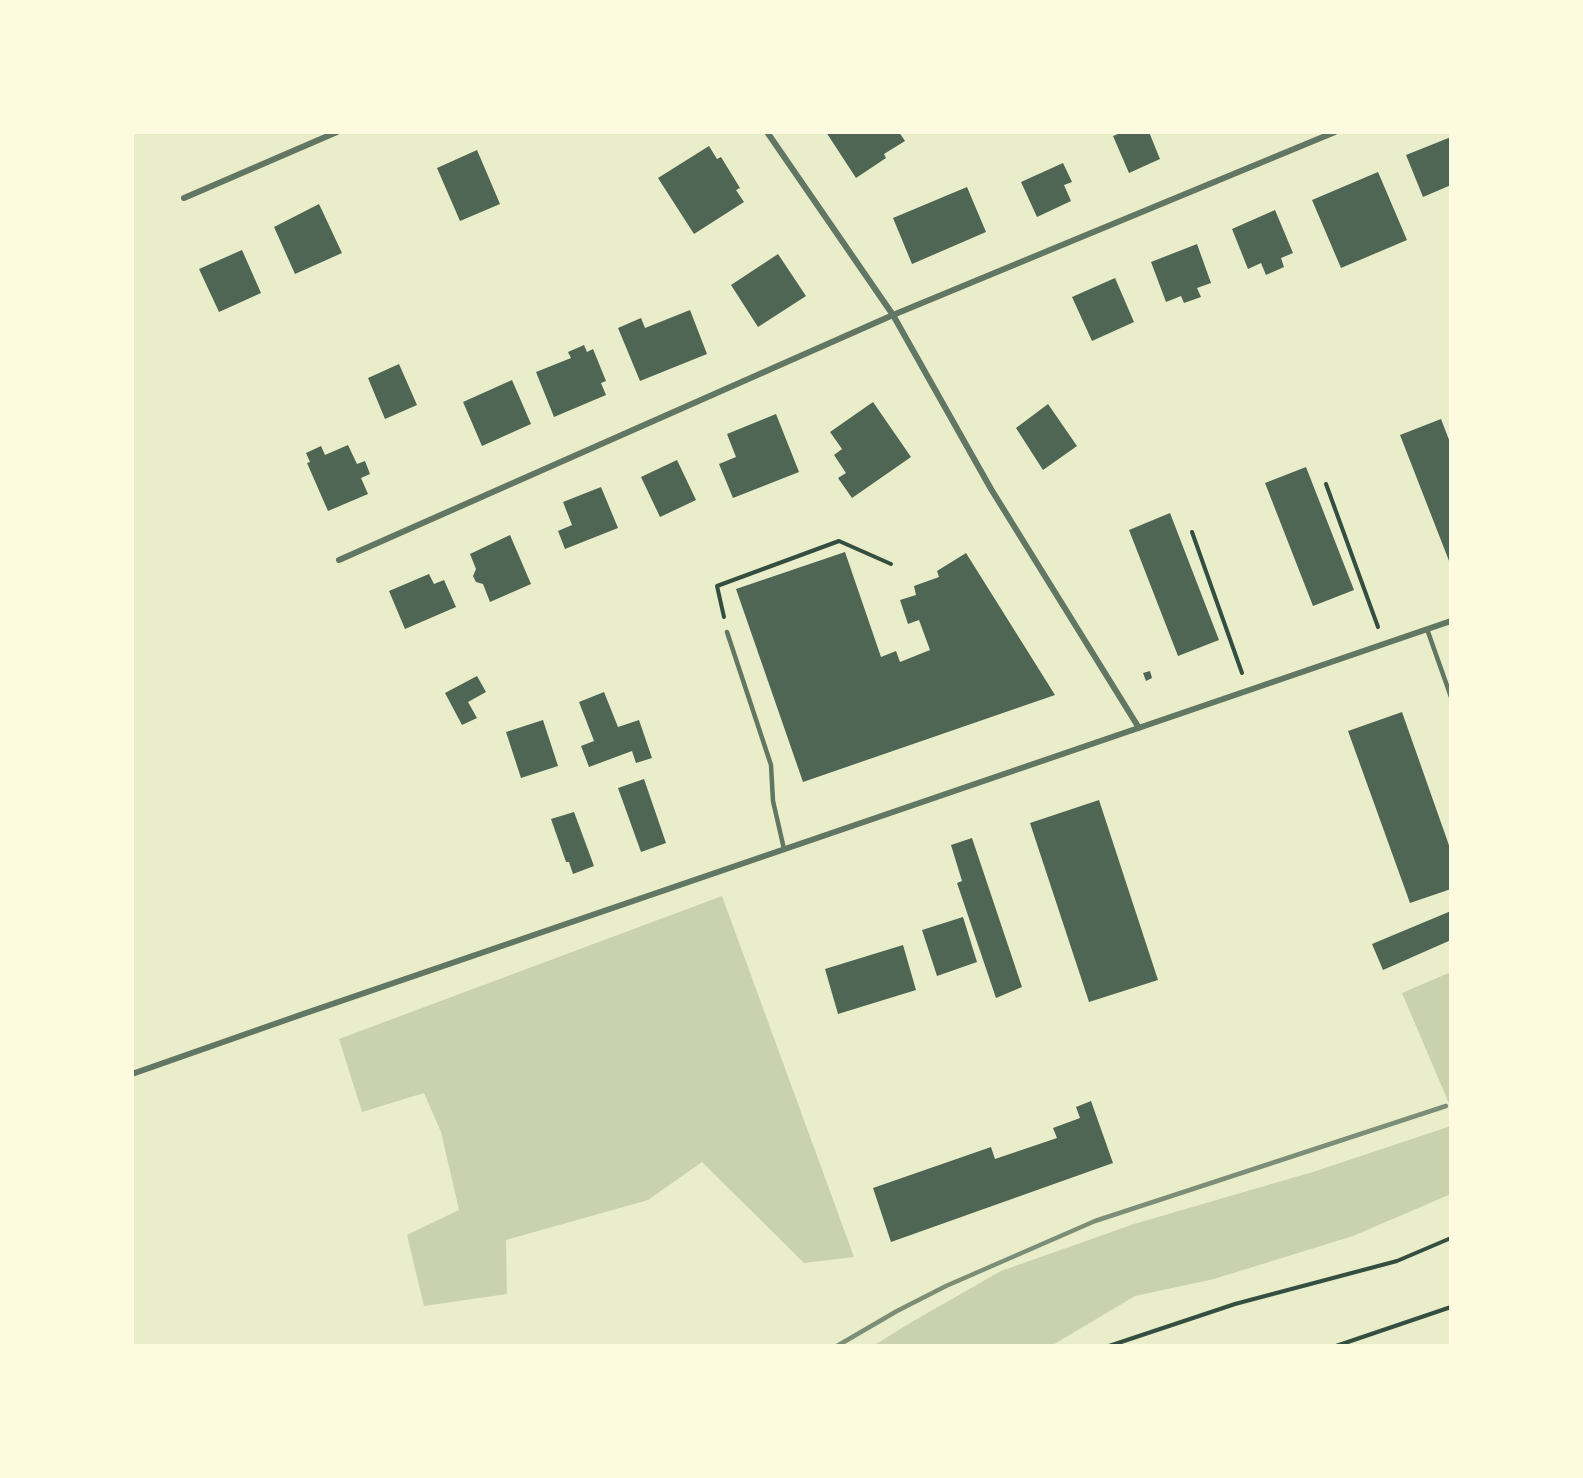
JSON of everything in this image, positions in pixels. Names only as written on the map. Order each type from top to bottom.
[{"type":"street","points":[[184,198],[337,132]]},
{"type":"street","points":[[767,132],[893,315],[991,489],[1139,728]]},
{"type":"street","points":[[339,560],[893,315],[1335,132]]},
{"type":"street","points":[[132,1074],[1451,621]]},
{"type":"lane","points":[[1427,630],[1451,698]]},
{"type":"lane","points":[[727,632],[771,765],[773,801],[784,849]]},
{"type":"path","points":[[1326,484],[1384,644]]},
{"type":"path","points":[[1192,532],[1248,690]]},
{"type":"path","points":[[727,632],[717,586],[839,541],[891,564]]},
{"type":"path","points":[[1109,1346],[1235,1304],[1398,1262],[1451,1238]]},
{"type":"path","points":[[1336,1346],[1451,1307]]},
{"type":"green space","points":[[722,896],[854,1257],[804,1263],[702,1162],[648,1200],[506,1240],[507,1294],[424,1306],[407,1235],[459,1210],[441,1132],[424,1093],[362,1112],[339,1039]]},
{"type":"green space","points":[[1451,972],[1451,1108],[1402,993]]},
{"type":"green space","points":[[1451,1126],[1451,1194],[1353,1236],[1214,1279],[1135,1296],[1051,1346],[873,1346],[1001,1271],[1134,1224],[1316,1171]]},
{"type":"building","points":[[826,132],[899,132],[905,141],[884,154],[886,158],[856,178]]},
{"type":"building","points":[[1123,132],[1149,132],[1160,159],[1129,173],[1113,136]]},
{"type":"building","points":[[1451,137],[1451,185],[1423,197],[1406,155]]},
{"type":"building","points":[[709,146],[717,159],[721,157],[740,188],[736,190],[744,202],[694,234],[658,178]]},
{"type":"building","points":[[477,150],[500,204],[460,221],[437,168]]},
{"type":"building","points":[[1063,163],[1072,182],[1064,185],[1071,201],[1037,217],[1021,182]]},
{"type":"building","points":[[1378,172],[1407,240],[1341,268],[1312,200]]},
{"type":"building","points":[[967,187],[986,232],[912,264],[893,218]]},
{"type":"building","points":[[319,204],[342,253],[295,274],[274,227]]},
{"type":"building","points":[[1275,210],[1293,253],[1281,258],[1284,267],[1266,275],[1261,263],[1248,269],[1232,229]]},
{"type":"building","points":[[1197,244],[1211,283],[1197,288],[1201,297],[1184,303],[1181,296],[1166,302],[1151,262]]},
{"type":"building","points":[[242,250],[261,293],[219,312],[199,269]]},
{"type":"building","points":[[778,254],[806,296],[758,327],[731,285]]},
{"type":"building","points":[[1115,278],[1134,322],[1092,341],[1072,297]]},
{"type":"building","points":[[690,310],[707,354],[640,381],[618,328],[641,318],[645,328]]},
{"type":"building","points":[[584,345],[587,352],[593,349],[606,381],[601,383],[606,395],[554,417],[536,372],[571,358],[568,352]]},
{"type":"building","points":[[399,364],[417,405],[385,419],[368,378]]},
{"type":"building","points":[[512,380],[531,424],[482,446],[463,402]]},
{"type":"building","points":[[873,402],[911,457],[852,498],[838,478],[846,473],[834,455],[842,449],[830,432]]},
{"type":"building","points":[[1048,404],[1077,446],[1043,470],[1016,428]]},
{"type":"building","points":[[776,414],[799,472],[733,498],[719,464],[736,457],[727,434]]},
{"type":"building","points":[[1441,419],[1451,445],[1451,566],[1400,435]]},
{"type":"building","points":[[348,445],[357,464],[365,461],[370,474],[361,478],[368,494],[328,511],[307,463],[310,462],[306,453],[321,446],[325,455]]},
{"type":"building","points":[[677,460],[696,500],[660,517],[641,477]]},
{"type":"building","points":[[1306,467],[1354,590],[1313,606],[1265,483]]},
{"type":"building","points":[[601,487],[618,528],[565,549],[558,531],[572,525],[563,502]]},
{"type":"building","points":[[1170,513],[1219,640],[1178,656],[1129,530]]},
{"type":"building","points":[[510,535],[531,584],[490,602],[483,584],[476,582],[473,576],[476,569],[470,554]]},
{"type":"building","points":[[845,552],[881,657],[896,651],[900,662],[930,650],[919,620],[908,624],[900,600],[916,595],[914,586],[939,577],[937,571],[966,553],[1055,695],[803,782],[736,589]]},
{"type":"building","points":[[429,574],[434,584],[444,580],[456,607],[405,629],[389,591]]},
{"type":"building","points":[[1150,671],[1152,678],[1146,681],[1143,673]]},
{"type":"building","points":[[477,676],[486,692],[468,702],[477,718],[462,725],[445,693]]},
{"type":"building","points":[[604,692],[618,727],[639,720],[652,758],[636,763],[632,751],[589,767],[581,746],[594,741],[579,702]]},
{"type":"building","points":[[1402,712],[1451,851],[1451,889],[1410,903],[1348,731]]},
{"type":"building","points":[[543,720],[558,766],[521,778],[506,732]]},
{"type":"building","points":[[644,779],[666,843],[641,852],[618,788]]},
{"type":"building","points":[[1099,800],[1158,980],[1089,1002],[1030,823]]},
{"type":"building","points":[[574,812],[594,866],[573,874],[569,862],[566,862],[551,819]]},
{"type":"building","points":[[972,838],[1022,987],[996,998],[957,883],[962,881],[951,845]]},
{"type":"building","points":[[1451,911],[1451,940],[1383,970],[1372,944]]},
{"type":"building","points":[[963,917],[977,962],[937,976],[922,930]]},
{"type":"building","points":[[903,945],[916,990],[838,1014],[825,969]]},
{"type":"building","points":[[1091,1101],[1113,1163],[891,1242],[873,1188],[991,1147],[995,1159],[1057,1138],[1053,1128],[1080,1118],[1076,1107]]},
{"type":"railway","points":[[837,1346],[946,1286],[1095,1221],[1446,1106]]}]
